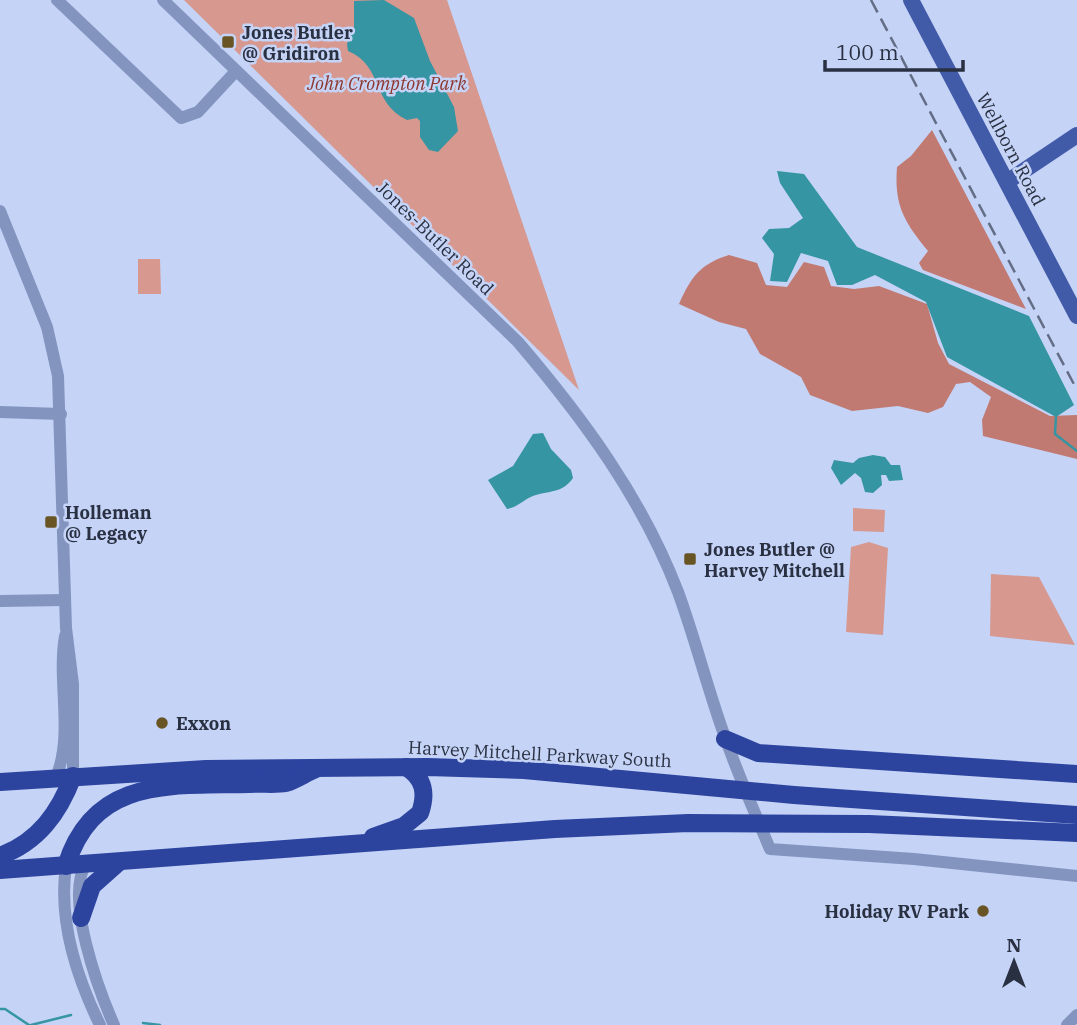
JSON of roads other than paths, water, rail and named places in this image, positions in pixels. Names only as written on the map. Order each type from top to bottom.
[{"type":"highway","points":[[725,739],[758,752],[1077,774]]},
{"type":"highway","points":[[66,866],[84,827],[96,813],[126,795],[162,788],[287,783],[322,766]]},
{"type":"highway","name":"Harvey Mitchell Parkway South","points":[[0,782],[322,766],[538,771],[794,795],[1077,815]]},
{"type":"highway","points":[[349,845],[404,826],[420,813],[424,791],[421,781],[406,767]]},
{"type":"highway","points":[[0,856],[18,849],[50,821],[66,795],[64,777]]},
{"type":"highway","points":[[0,870],[555,829],[711,822],[974,827],[1077,834]]},
{"type":"highway","points":[[974,827],[1077,844]]},
{"type":"highway","points":[[81,918],[92,885],[120,861]]},
{"type":"main road","name":"Wellborn Road","points":[[911,0],[1077,316]]},
{"type":"main road","points":[[1007,182],[1077,135]]},
{"type":"street","points":[[57,0],[181,118],[198,112],[236,71]]},
{"type":"street","name":"Jones-Butler Road","points":[[163,0],[518,342],[576,412],[612,463],[649,530],[678,592],[725,739],[770,849],[914,859],[1077,876]]},
{"type":"street","points":[[0,211],[50,334],[61,414],[66,628],[73,684],[64,777]]},
{"type":"street","points":[[0,412],[61,414]]},
{"type":"street","points":[[0,601],[65,600]]},
{"type":"street","points":[[86,864],[79,880],[81,918],[94,973],[114,1025]]},
{"type":"street","points":[[66,866],[64,897],[72,951],[85,995],[100,1025]]},
{"type":"street","points":[[1067,1025],[1077,1015]]},
{"type":"waterway","points":[[1056,417],[1055,434],[1077,451]]},
{"type":"waterway","points":[[0,1009],[5,1009],[29,1025]]},
{"type":"waterway","points":[[31,1025],[71,1015]]},
{"type":"waterway","points":[[143,1023],[160,1025]]},
{"type":"railway","points":[[871,0],[1077,390]]},
{"type":"place","name":"Jones Butler @ Gridiron","points":[[228,42]]},
{"type":"place","name":"Holleman @ Legacy","points":[[51,522]]},
{"type":"place","name":"Jones Butler @ Harvey Mitchell","points":[[690,559]]},
{"type":"place","name":"Exxon","points":[[162,723]]},
{"type":"place","name":"Holiday RV Park","points":[[983,911]]},
{"type":"park label","name":"John Crompton Park","points":[[387,83]]}]
